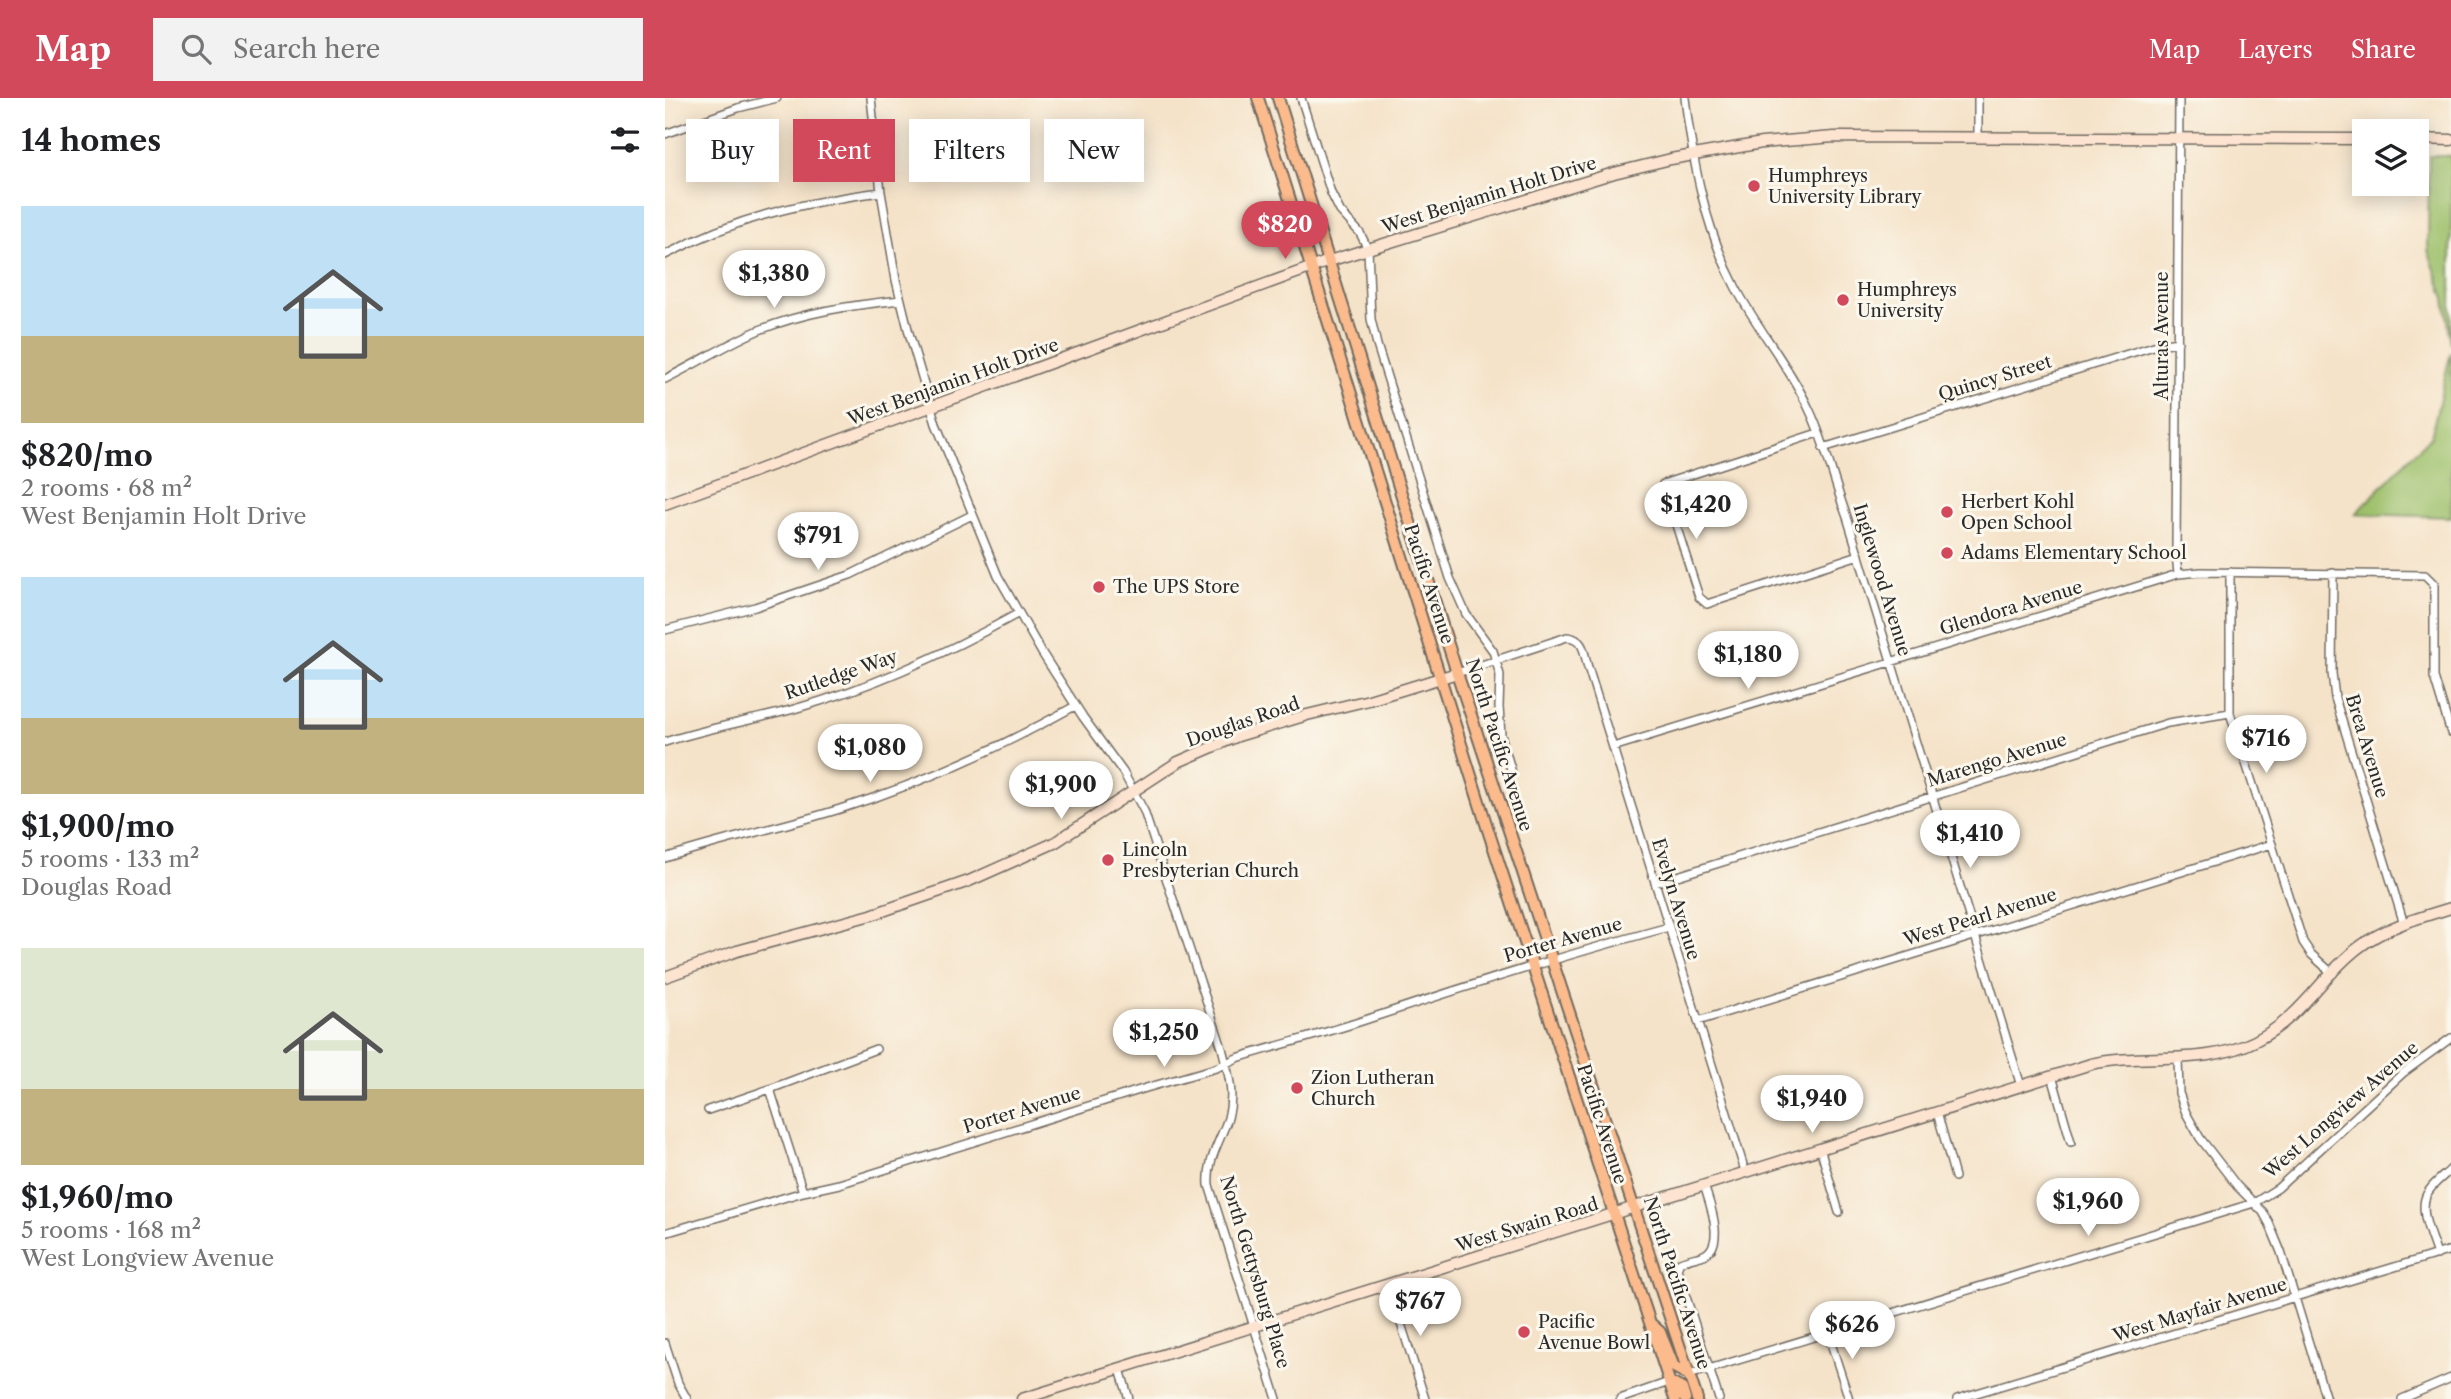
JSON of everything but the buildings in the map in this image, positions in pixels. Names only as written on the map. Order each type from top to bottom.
[{"type":"main road","name":"Pacific Avenue","points":[[1258,98],[1532,965],[1675,1399]]},
{"type":"main road","name":"North Pacific Avenue","points":[[1278,98],[1457,673],[1697,1399]]},
{"type":"main road","name":"West Benjamin Holt Drive","points":[[665,504],[1329,261],[1614,173],[1694,154],[1762,143],[1834,137],[2352,139]]},
{"type":"main road","points":[[2429,139],[2451,140]]},
{"type":"main road","name":"Douglas Road","points":[[665,977],[737,951],[871,915],[969,881],[1054,843],[1178,762],[1238,736],[1457,673]]},
{"type":"main road","name":"West Swain Road","points":[[1022,1399],[2052,1076],[2105,1061],[2178,1058],[2226,1052],[2252,1043],[2273,1031],[2302,1008],[2357,949],[2377,935],[2451,908]]},
{"type":"main road","points":[[1649,1322],[1660,1332],[1674,1367],[1689,1375]]},
{"type":"main road","points":[[1669,1382],[1682,1389],[1685,1399]]},
{"type":"street","points":[[665,134],[738,108],[777,98]]},
{"type":"street","name":"North Gettysburg Place","points":[[871,98],[881,192],[901,300],[931,407],[998,576],[1075,706],[1134,791],[1144,811],[1188,939],[1232,1085],[1228,1118],[1210,1161],[1209,1179],[1277,1399]]},
{"type":"street","points":[[1301,98],[1331,193],[1340,211],[1360,233],[1368,249],[1371,319],[1380,355],[1453,584],[1463,608],[1490,646],[1496,661],[1500,674],[1499,721],[1512,773]]},
{"type":"street","name":"Inglewood Avenue","points":[[1685,98],[1707,219],[1722,259],[1748,309],[1796,383],[1818,433],[1859,555],[2021,1086]]},
{"type":"street","points":[[1978,98],[1978,137]]},
{"type":"street","name":"Alturas Avenue","points":[[2178,574],[2179,98]]},
{"type":"street","points":[[665,255],[706,235],[753,217],[806,203],[881,192]]},
{"type":"street","points":[[665,379],[723,347],[784,321],[837,307],[901,300]]},
{"type":"street","name":"Quincy Street","points":[[1823,448],[2157,345],[2178,342]]},
{"type":"street","points":[[1818,433],[1663,484],[1699,597],[1707,604],[1859,555]]},
{"type":"street","points":[[665,630],[755,607],[827,584],[885,559],[972,515]]},
{"type":"street","points":[[2230,572],[2229,712],[2303,942],[2311,954],[2333,974]]},
{"type":"street","name":"Glendora Avenue","points":[[1613,747],[2178,574],[2230,572],[2423,574],[2429,577],[2434,584],[2434,677],[2451,733]]},
{"type":"street","name":"Brea Avenue","points":[[2333,573],[2332,673],[2335,698],[2405,924]]},
{"type":"street","name":"Rutledge Way","points":[[665,742],[730,723],[792,710],[857,689],[956,647],[1019,613]]},
{"type":"street","name":"Douglas Road","points":[[1457,673],[1561,638],[1574,638]]},
{"type":"street","name":"Evelyn Avenue","points":[[1574,638],[1583,646],[1745,1171]]},
{"type":"street","points":[[665,858],[713,842],[838,810],[891,792],[1003,745],[1075,706]]},
{"type":"street","name":"Marengo Avenue","points":[[1655,883],[2168,723],[2229,712]]},
{"type":"street","name":"West Pearl Avenue","points":[[1698,1021],[2272,844]]},
{"type":"street","name":"Porter Avenue","points":[[665,1233],[839,1184],[1216,1068],[1237,1058],[1366,1020],[1532,965],[1669,927]]},
{"type":"street","name":"West Longview Avenue","points":[[1689,1375],[1708,1367],[2253,1203],[2278,1188],[2410,1067],[2451,1038]]},
{"type":"street","points":[[708,1110],[876,1049]]},
{"type":"street","points":[[2178,1058],[2179,1093],[2186,1112],[2206,1146],[2269,1223],[2281,1252],[2326,1399]]},
{"type":"street","points":[[2052,1076],[2071,1142]]},
{"type":"street","points":[[769,1089],[803,1192]]},
{"type":"street","points":[[1937,1112],[1955,1177]]},
{"type":"street","points":[[1820,1148],[1839,1212]]},
{"type":"street","points":[[2437,1255],[2425,1212],[2425,1200],[2430,1190],[2451,1170]]},
{"type":"street","points":[[1704,1185],[1715,1224],[1715,1239],[1702,1256],[1680,1262],[1677,1269],[1719,1399]]},
{"type":"street","name":"West Mayfair Avenue","points":[[1957,1399],[2451,1250]]},
{"type":"street","points":[[1389,1286],[1425,1399]]},
{"type":"street","points":[[1827,1331],[1849,1399]]},
{"type":"street","points":[[665,1343],[678,1383],[687,1399]]},
{"type":"street","points":[[1119,1369],[1129,1399]]},
{"type":"street","points":[[2402,1399],[2451,1378]]},
{"type":"street","points":[[1620,1399],[1669,1382]]},
{"type":"green space","points":[[2429,156],[2451,156],[2451,344],[2445,298],[2428,250]]},
{"type":"green space","points":[[2451,352],[2451,517],[2355,514],[2431,436]]},
{"type":"place","name":"Humphreys University Library","points":[[1754,186]]},
{"type":"place","name":"Humphreys University","points":[[1843,300]]},
{"type":"place","name":"Herbert Kohl Open School","points":[[1947,512]]},
{"type":"place","name":"Adams Elementary School","points":[[1947,553]]},
{"type":"place","name":"The UPS Store","points":[[1099,587]]},
{"type":"place","name":"Lincoln Presbyterian Church","points":[[1108,860]]},
{"type":"place","name":"Zion Lutheran Church","points":[[1297,1088]]},
{"type":"place","name":"Pacific Avenue Bowl","points":[[1524,1332]]}]
